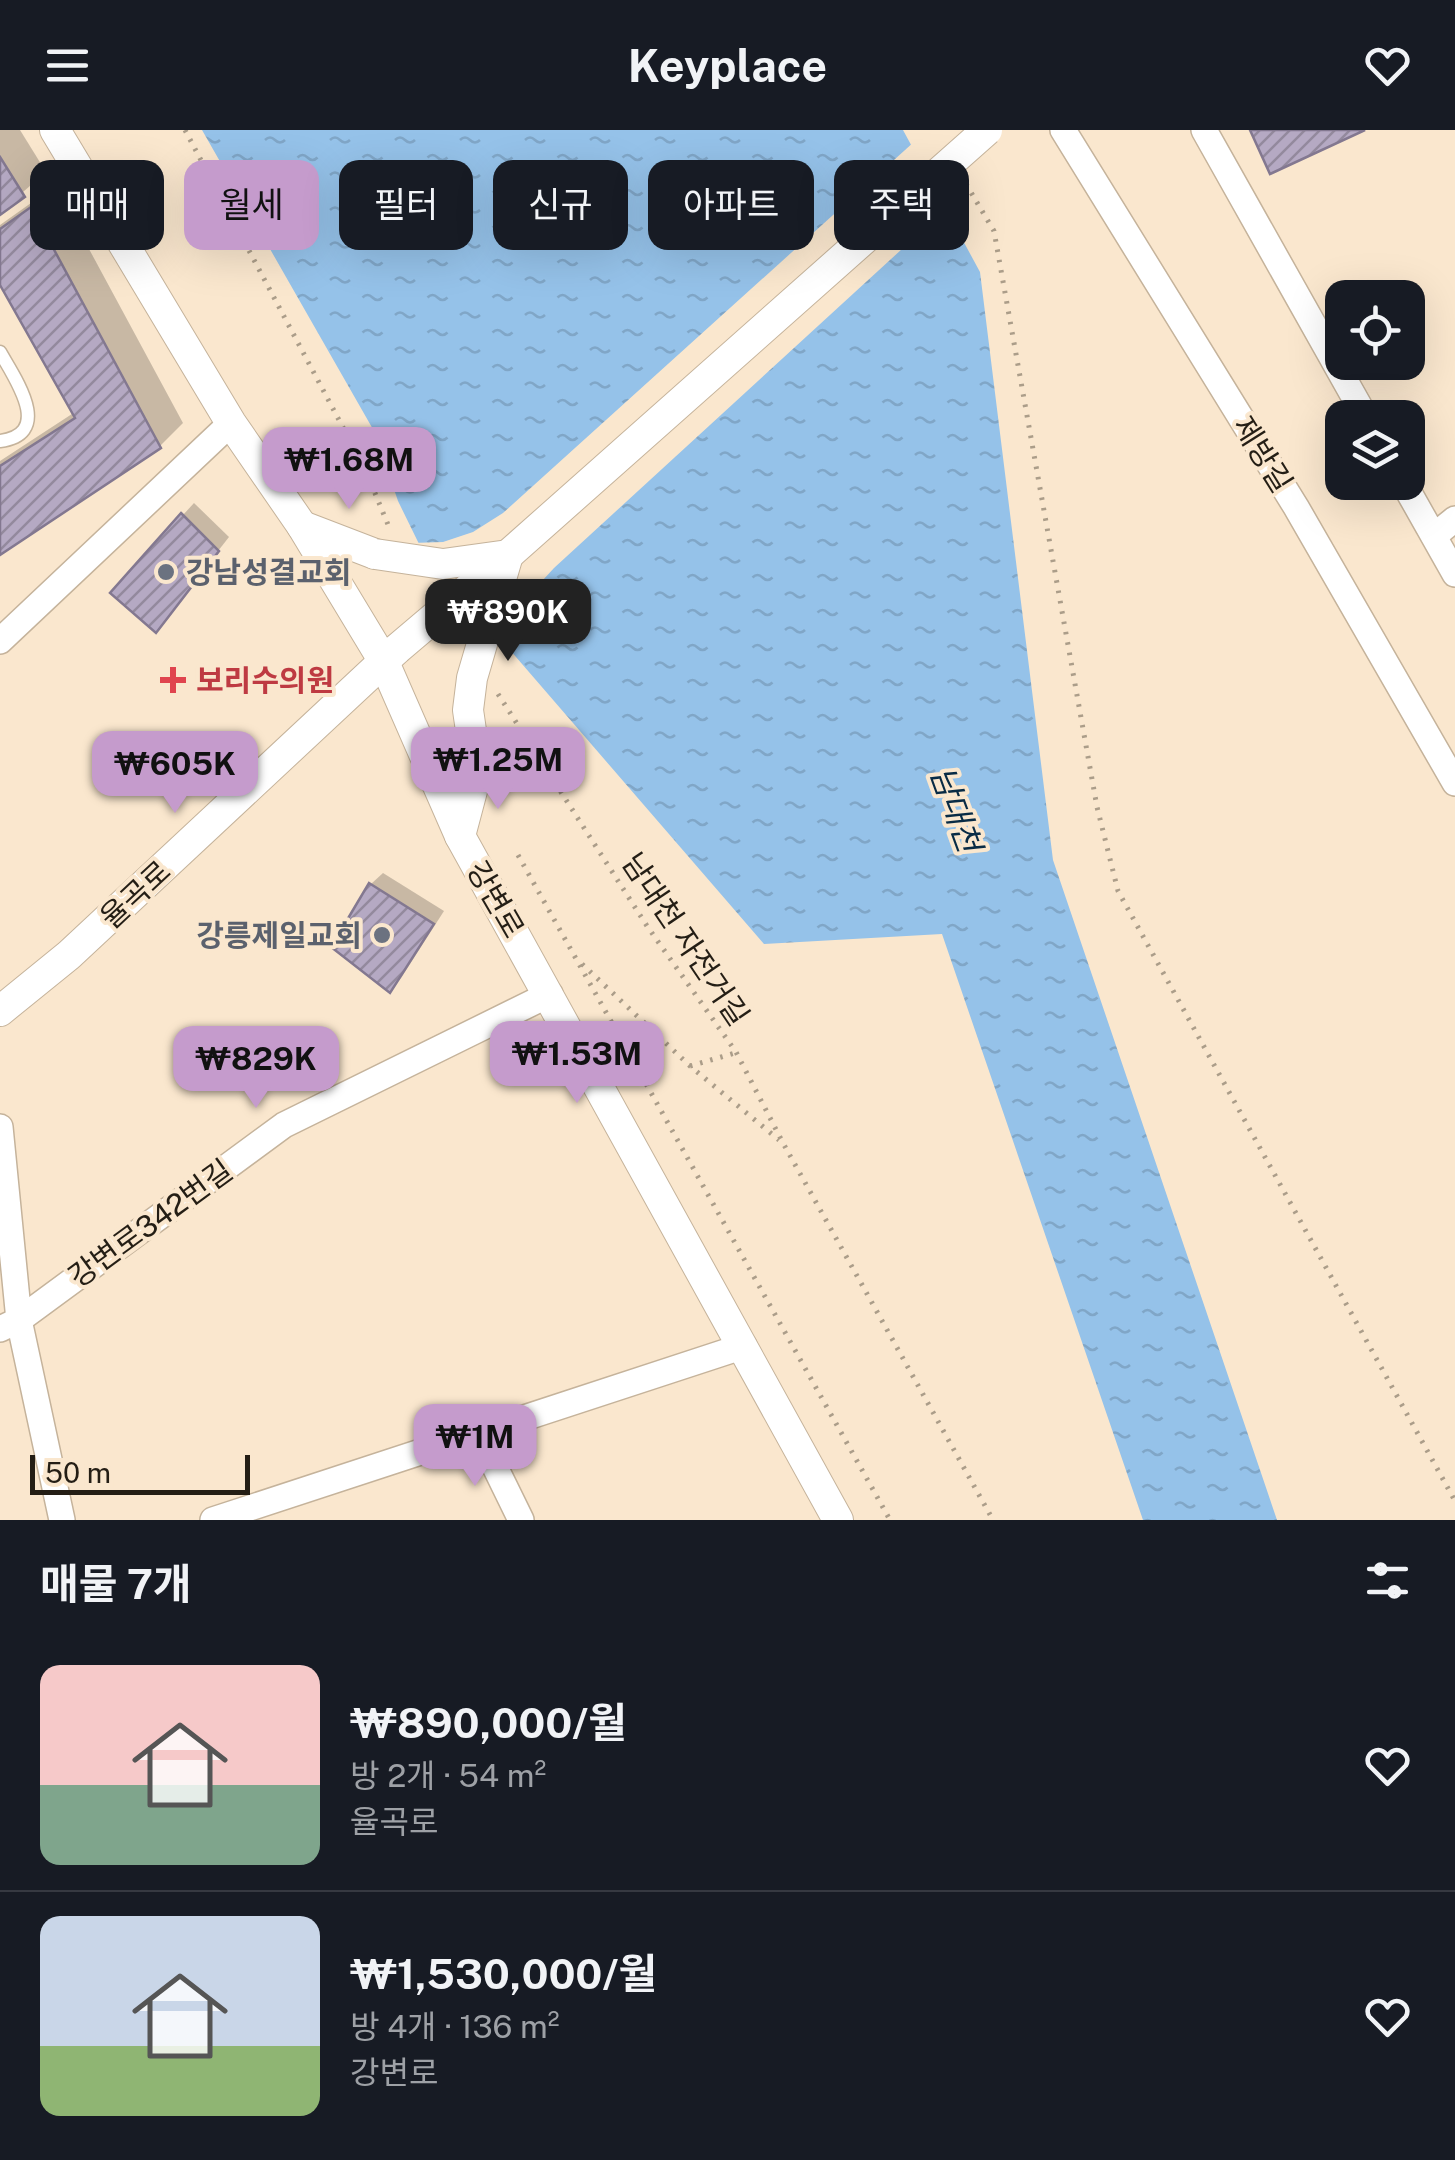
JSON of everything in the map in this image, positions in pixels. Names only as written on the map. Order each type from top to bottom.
[{"type":"street","name":"강변로","points":[[55,130],[231,423],[390,654],[460,836],[838,1520]]},
{"type":"street","name":"율곡로","points":[[0,1011],[70,955],[390,654],[987,130]]},
{"type":"street","name":"제방길","points":[[1063,130],[1296,507],[1455,783]]},
{"type":"street","points":[[1204,130],[1356,400]]},
{"type":"street","points":[[0,640],[231,423]]},
{"type":"street","points":[[1413,500],[1455,574]]},
{"type":"street","points":[[1434,536],[1455,519]]},
{"type":"street","points":[[302,526],[444,564],[508,554],[470,694],[468,710],[477,772],[460,836]]},
{"type":"street","name":"강변로342번길","points":[[9,1324],[284,1125],[550,994]]},
{"type":"street","points":[[0,1128],[9,1324],[62,1520]]},
{"type":"street","points":[[212,1520],[744,1346]]},
{"type":"street","points":[[479,1434],[521,1520]]},
{"type":"lane","points":[[0,352],[28,405],[28,420],[20,432],[0,440]]},
{"type":"path","points":[[184,130],[366,469],[384,546]]},
{"type":"path","points":[[969,188],[994,231],[1097,807],[1118,891],[1455,1501]]},
{"type":"path","name":"남대천 자전거길","points":[[494,690],[647,926],[736,1052],[992,1520]]},
{"type":"path","points":[[518,855],[890,1520]]},
{"type":"path","points":[[576,958],[690,1066],[783,1144]]},
{"type":"path","points":[[690,1066],[736,1052]]},
{"type":"water","name":"남대천","points":[[202,130],[903,130],[919,160],[834,160],[834,250],[968,250],[980,272],[1053,860],[1277,1520],[1143,1520],[942,934],[764,944],[420,546],[398,501],[374,431],[271,250],[319,250],[319,160],[219,160]]},
{"type":"pier","points":[[915,141],[925,160],[894,160]]},
{"type":"pier","points":[[834,214],[834,250],[901,250],[554,568],[519,606],[500,649],[412,543],[443,542],[473,532],[503,513],[794,250],[814,250],[814,232]]},
{"type":"building","points":[[1250,130],[1365,130],[1270,174]]},
{"type":"building","points":[[0,157],[25,197],[0,215]]},
{"type":"building","points":[[30,208],[30,250],[54,250],[161,448],[0,555],[0,466],[75,418],[0,285],[0,229]]},
{"type":"building","name":"강남성결교회","points":[[181,513],[219,551],[156,633],[110,593]]},
{"type":"building","name":"강릉제일교회","points":[[369,883],[434,924],[390,993],[331,947]]},
{"type":"place","name":"강남성결교회","points":[[166,572]]},
{"type":"place","name":"보리수의원","points":[[173,680]]},
{"type":"place","name":"강릉제일교회","points":[[382,935]]}]
